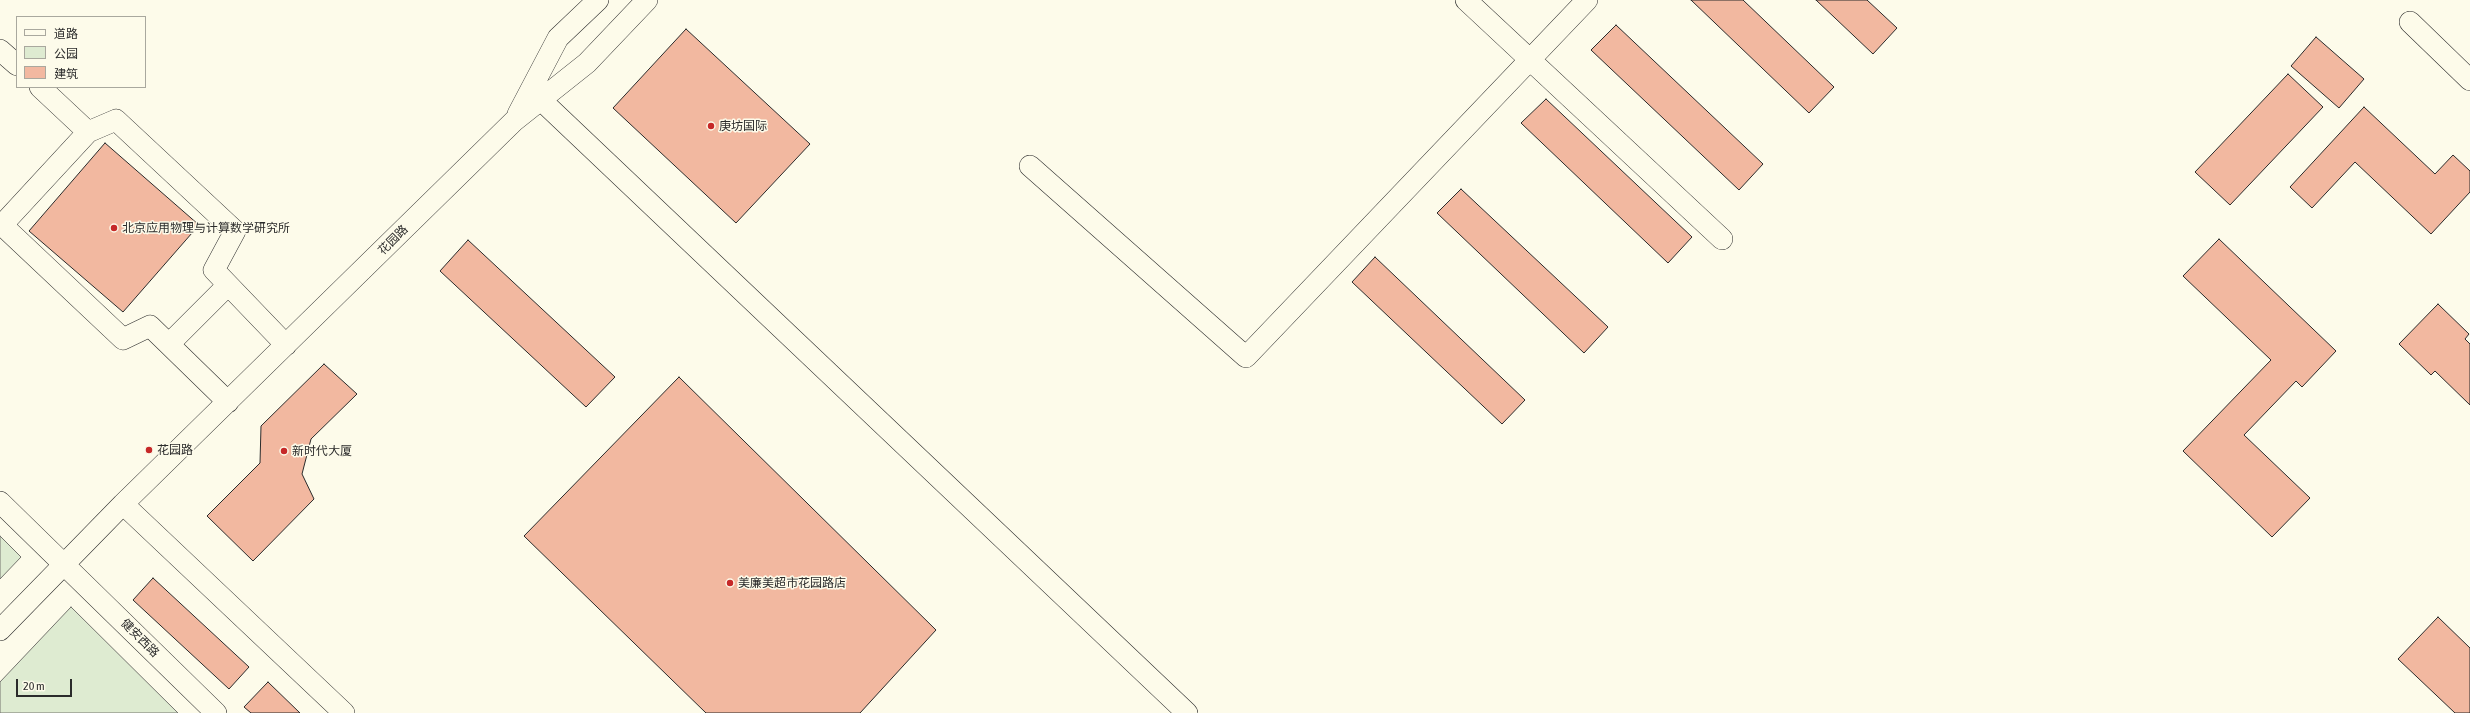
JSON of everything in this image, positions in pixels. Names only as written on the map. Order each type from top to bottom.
[{"type":"street","name":"花园路","points":[[514,121],[558,38],[598,0]]},
{"type":"street","name":"花园路","points":[[0,630],[123,504],[514,121],[587,63],[647,0]]},
{"type":"street","points":[[1466,0],[1722,239]]},
{"type":"street","points":[[1030,166],[1246,357],[1587,0]]},
{"type":"street","points":[[2410,22],[2470,80]]},
{"type":"street","points":[[0,50],[16,64]]},
{"type":"street","points":[[41,88],[88,132]]},
{"type":"street","points":[[541,100],[1187,713]]},
{"type":"street","points":[[228,402],[150,326],[123,339],[1,224],[88,132],[116,120],[235,231],[214,270],[286,345]]},
{"type":"street","points":[[169,344],[228,285]]},
{"type":"street","name":"健安西路","points":[[0,502],[216,713]]},
{"type":"street","points":[[123,504],[344,713]]},
{"type":"green space","points":[[0,536],[21,557],[0,579]]},
{"type":"green space","points":[[71,607],[178,713],[0,713],[0,682]]},
{"type":"building","points":[[1691,0],[1743,0],[1834,87],[1809,113]]},
{"type":"building","points":[[1816,0],[1867,0],[1897,28],[1873,54]]},
{"type":"building","points":[[1616,25],[1763,164],[1739,190],[1591,50]]},
{"type":"building","name":"庚坊国际","points":[[686,29],[810,144],[736,223],[613,108]]},
{"type":"building","points":[[2316,37],[2364,79],[2339,108],[2291,66]]},
{"type":"building","points":[[2288,74],[2323,107],[2230,205],[2195,172]]},
{"type":"building","points":[[1546,99],[1692,237],[1668,263],[1521,123]]},
{"type":"building","points":[[2364,107],[2435,174],[2453,155],[2470,171],[2470,192],[2431,234],[2355,162],[2312,208],[2290,187]]},
{"type":"building","name":"北京应用物理与计算数学研究所","points":[[105,143],[199,225],[123,312],[29,231]]},
{"type":"building","points":[[1461,189],[1608,327],[1584,353],[1437,213]]},
{"type":"building","points":[[2219,239],[2336,351],[2302,387],[2296,381],[2244,435],[2310,498],[2272,537],[2183,451],[2271,360],[2183,276]]},
{"type":"building","points":[[468,240],[615,377],[586,407],[440,271]]},
{"type":"building","points":[[1375,257],[1525,400],[1502,424],[1352,282]]},
{"type":"building","points":[[2438,304],[2469,334],[2465,339],[2470,344],[2470,405],[2435,371],[2431,375],[2399,344]]},
{"type":"building","name":"新时代大厦","points":[[324,364],[357,394],[311,439],[302,474],[314,499],[253,561],[207,516],[260,463],[261,426]]},
{"type":"building","name":"美廉美超市花园路店","points":[[679,377],[936,630],[860,713],[706,713],[524,536]]},
{"type":"building","points":[[153,578],[249,667],[229,689],[133,600]]},
{"type":"building","points":[[2438,617],[2470,648],[2470,713],[2455,713],[2398,659]]},
{"type":"building","points":[[268,682],[300,713],[251,713],[244,707]]},
{"type":"place","name":"庚坊国际","points":[[711,126]]},
{"type":"place","name":"北京应用物理与计算数学研究所","points":[[114,228]]},
{"type":"place","name":"花园路","points":[[149,450]]},
{"type":"place","name":"新时代大厦","points":[[284,451]]},
{"type":"place","name":"美廉美超市花园路店","points":[[730,583]]}]
